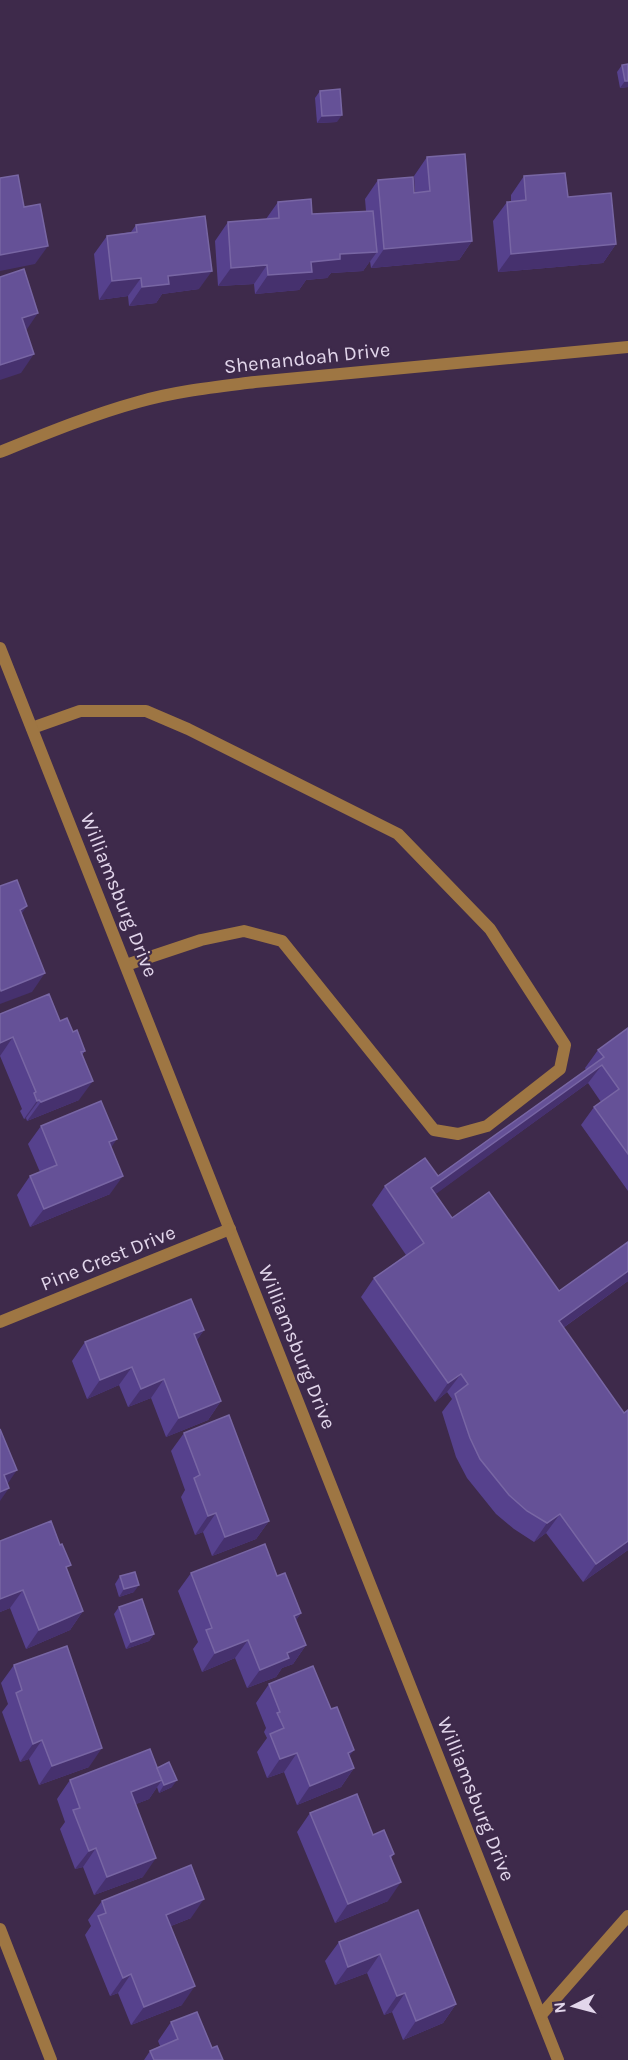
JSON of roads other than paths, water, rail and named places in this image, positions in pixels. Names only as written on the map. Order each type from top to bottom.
[{"type":"street","name":"Shenandoah Drive","points":[[0,452],[86,419],[140,402],[202,389],[628,347]]},
{"type":"street","name":"Williamsburg Drive","points":[[0,648],[558,2060]]},
{"type":"street","points":[[32,728],[80,711],[146,711],[188,729],[398,834],[490,929],[565,1045],[560,1069],[487,1126],[458,1134],[434,1130],[282,941],[244,931],[201,940],[126,965]]},
{"type":"street","name":"Pine Crest Drive","points":[[0,1322],[230,1229]]},
{"type":"street","points":[[541,2015],[628,1916]]},
{"type":"street","points":[[0,1929],[51,2060]]}]
